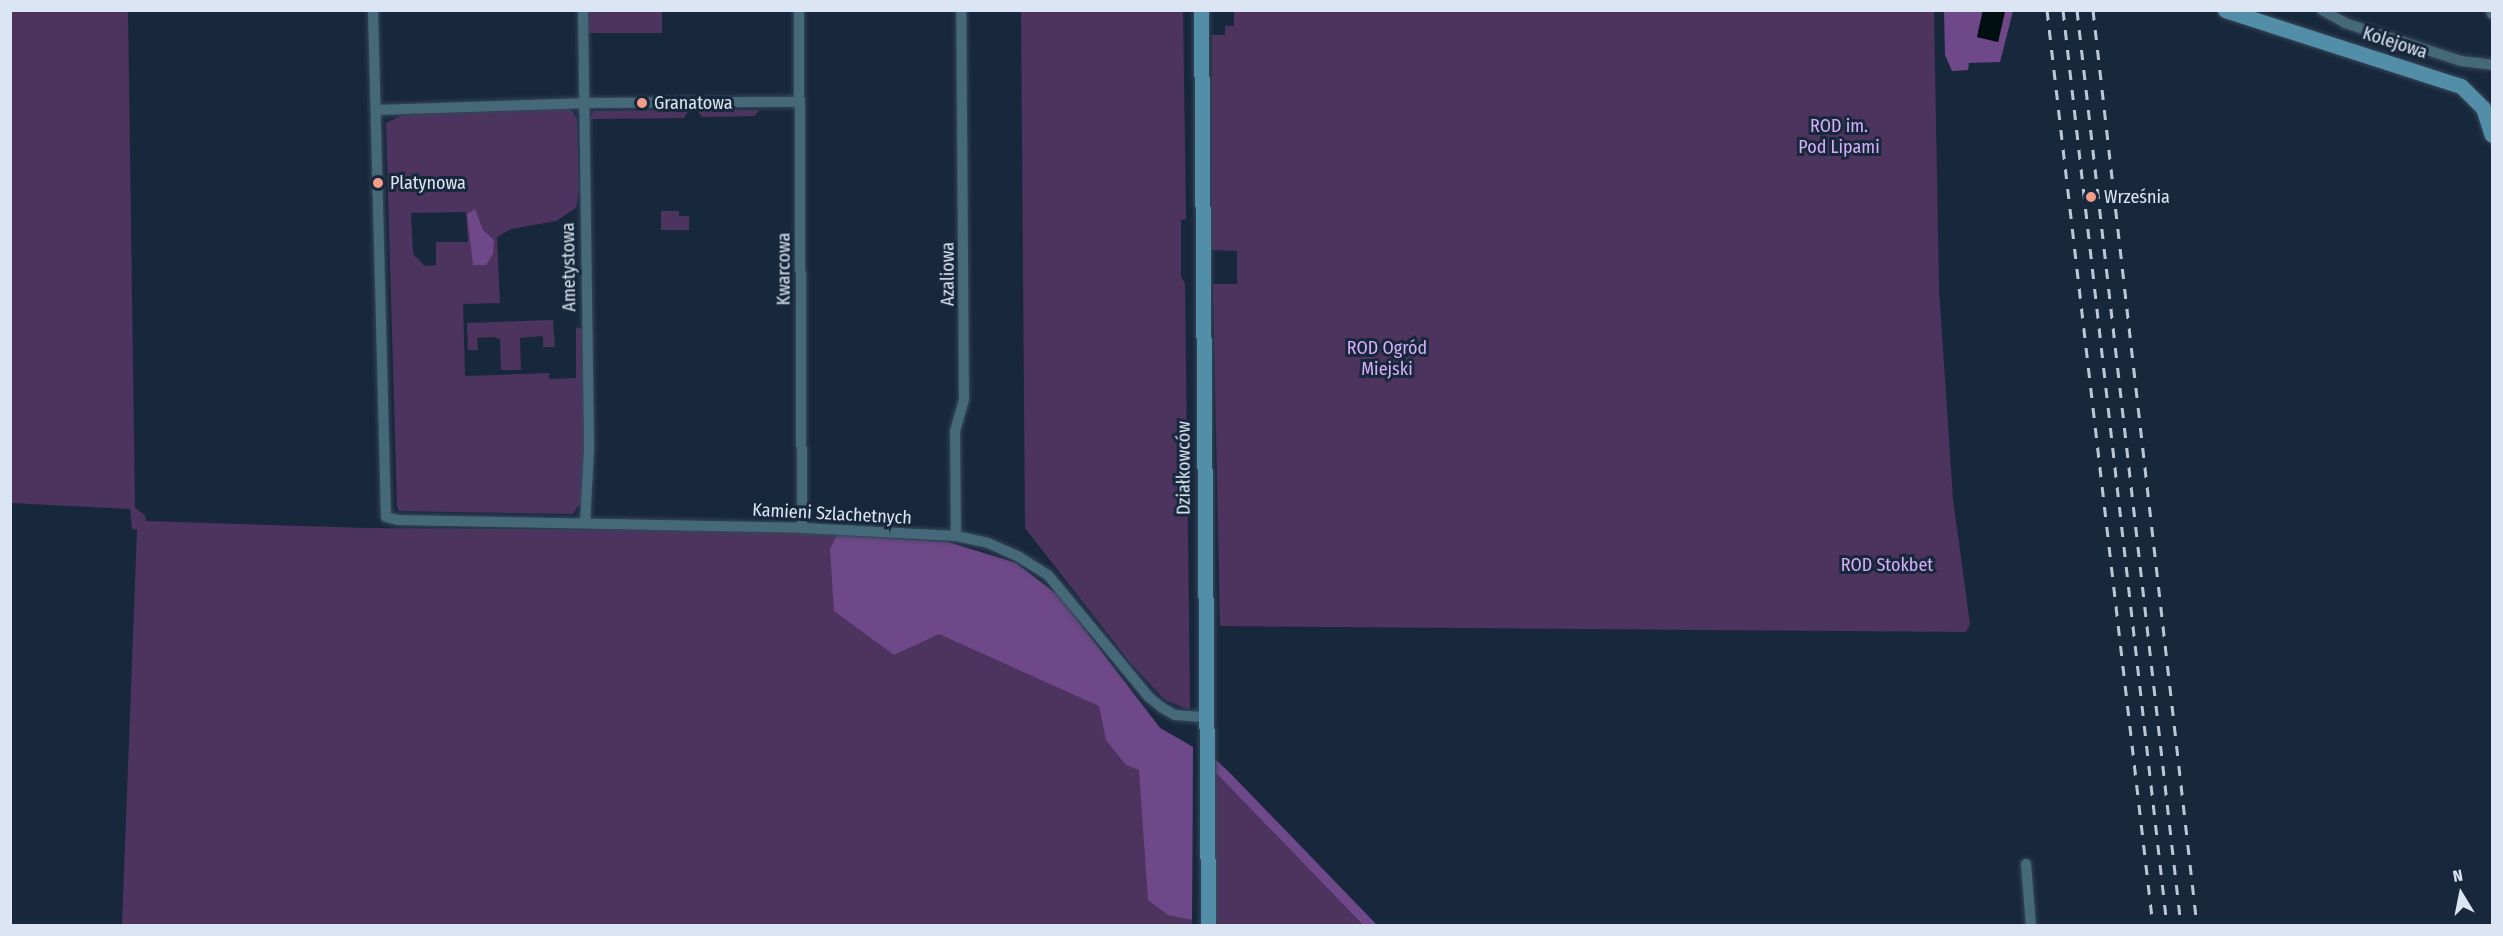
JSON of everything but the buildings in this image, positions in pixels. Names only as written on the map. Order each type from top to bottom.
[{"type":"street","points":[[373,10],[376,110],[583,103],[799,102]]},
{"type":"street","name":"Ametystowa","points":[[583,10],[589,450],[585,523]]},
{"type":"street","name":"Kwarcowa","points":[[799,10],[802,528]]},
{"type":"street","name":"Azaliowa","points":[[956,536],[955,431],[964,399],[961,10]]},
{"type":"street","name":"Działkowców","points":[[1201,10],[1208,926]]},
{"type":"street","name":"Kolejowa","points":[[2225,10],[2256,15],[2461,86],[2483,108],[2493,135]]},
{"type":"street","points":[[2322,10],[2345,22],[2461,61],[2493,65]]},
{"type":"street","name":"Kamieni Szlachetnych","points":[[376,110],[386,517],[398,520],[802,528],[956,536],[988,543],[1019,557],[1048,575],[1149,697],[1175,715],[1206,717]]},
{"type":"street","points":[[2026,864],[2031,926]]},
{"type":"green space","points":[[11,11],[128,11],[135,508],[145,515],[146,521],[367,528],[773,531],[948,542],[1016,563],[1059,596],[1160,728],[1193,747],[1192,925],[122,925],[137,530],[132,529],[130,509],[11,503]]},
{"type":"green space","points":[[588,11],[662,11],[662,33],[588,33]]},
{"type":"green space","points":[[1021,11],[1183,11],[1186,219],[1181,220],[1181,276],[1185,284],[1190,710],[1165,700],[1132,665],[1025,528]]},
{"type":"green space","points":[[1234,11],[1934,11],[1939,290],[1953,499],[1970,624],[1966,632],[1220,626],[1213,284],[1237,284],[1237,251],[1211,250],[1212,35],[1225,35],[1225,26],[1234,26]]},
{"type":"green space","points":[[568,109],[577,119],[579,190],[576,208],[556,221],[511,229],[497,237],[500,303],[463,304],[465,376],[549,373],[549,379],[576,378],[576,327],[582,329],[587,447],[582,506],[578,506],[573,514],[399,511],[397,506],[386,123],[403,115]],"holes":[[[466,212],[468,242],[436,242],[436,265],[425,266],[413,254],[411,213]]]},
{"type":"green space","points":[[689,110],[684,118],[589,119],[594,111]]},
{"type":"green space","points":[[697,110],[759,110],[755,116],[702,117]]},
{"type":"green space","points":[[661,211],[679,211],[679,216],[689,216],[689,230],[661,230]]},
{"type":"green space","points":[[553,320],[555,347],[543,347],[543,336],[520,338],[521,370],[501,370],[500,339],[477,338],[478,350],[468,350],[467,323]]},
{"type":"green space","points":[[1211,773],[1217,774],[1363,925],[1212,925]]},
{"type":"shaded area","points":[[1983,10],[2005,11],[1998,42],[1977,37]]},
{"type":"shaded area","points":[[1944,11],[1983,11],[1977,37],[1998,42],[2005,11],[2013,11],[2000,62],[1969,63],[1968,70],[1952,71],[1945,55]]},
{"type":"shaded area","points":[[475,209],[483,230],[494,240],[493,254],[486,265],[473,265],[467,214]]},
{"type":"shaded area","points":[[837,535],[948,542],[1016,563],[1059,596],[1160,728],[1193,747],[1192,920],[1168,915],[1148,900],[1139,770],[1126,765],[1106,740],[1099,706],[939,634],[894,655],[834,611],[830,549]]},
{"type":"shaded area","points":[[1216,760],[1377,925],[1363,925],[1217,774],[1211,773]]},
{"type":"railway","points":[[2047,10],[2153,926]]},
{"type":"railway","points":[[2063,10],[2167,926]]},
{"type":"railway","points":[[2077,10],[2181,926]]},
{"type":"railway","points":[[2093,10],[2197,926]]},
{"type":"place","name":"Granatowa","points":[[642,103]]},
{"type":"place","name":"Platynowa","points":[[378,183]]},
{"type":"place","name":"Września","points":[[2091,197]]},
{"type":"park label","name":"ROD im. Pod Lipami","points":[[1839,137]]},
{"type":"park label","name":"ROD Ogród Miejski","points":[[1387,359]]},
{"type":"park label","name":"ROD Stokbet","points":[[1887,565]]}]
